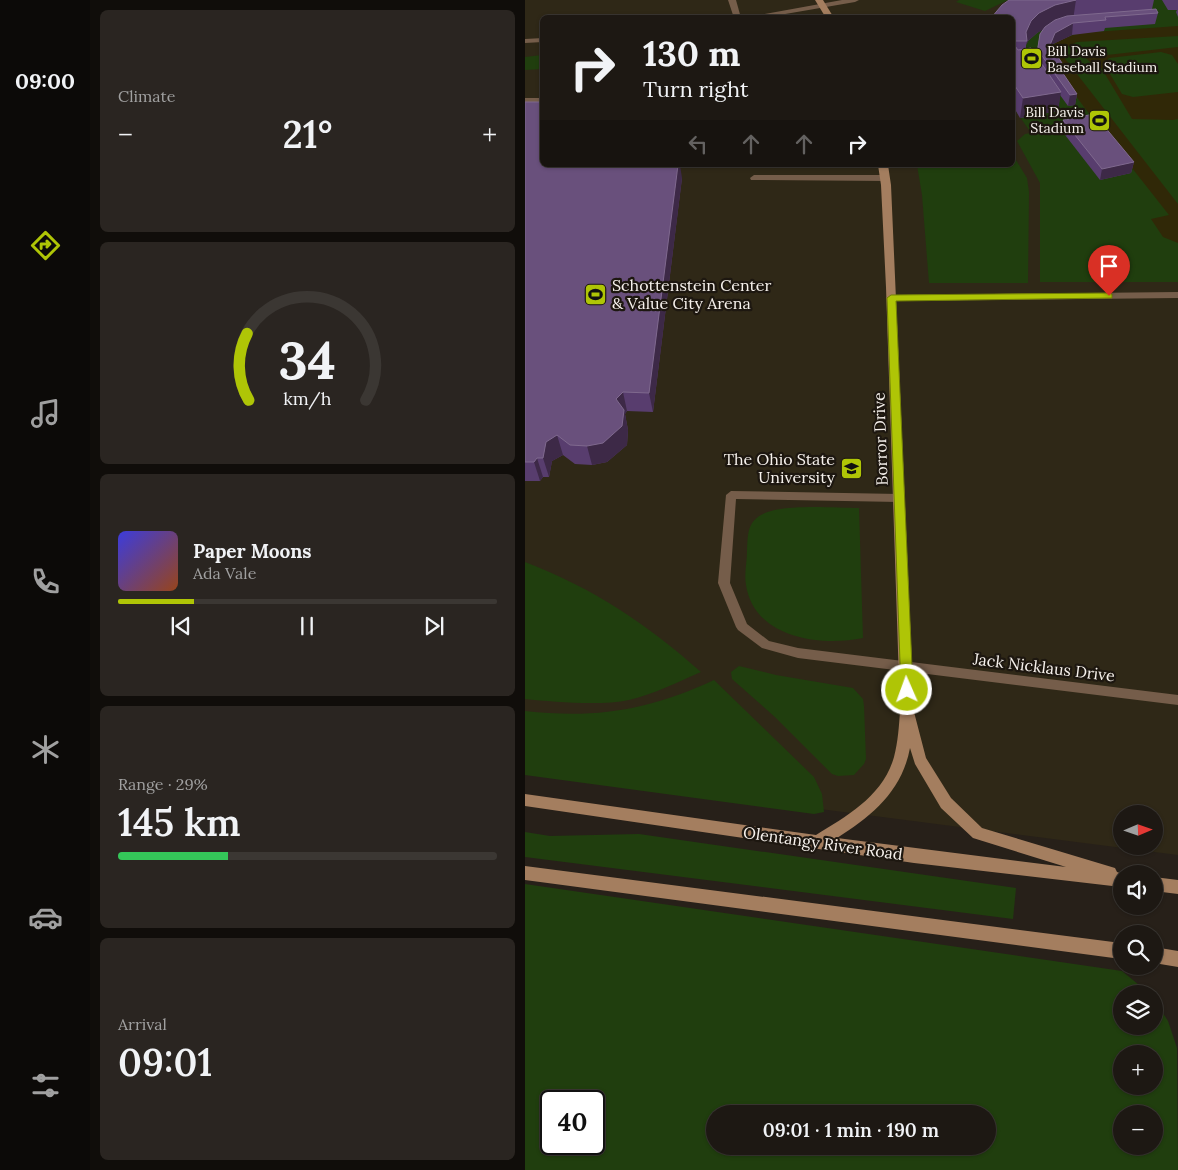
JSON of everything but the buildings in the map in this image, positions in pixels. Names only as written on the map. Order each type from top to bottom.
[{"type":"street","points":[[821,3],[828,15]]},
{"type":"street","name":"Borror Drive","points":[[883,167],[891,298],[907,711]]},
{"type":"street","points":[[817,842],[861,816],[885,793],[900,760],[907,711]]},
{"type":"street","points":[[907,711],[920,760],[946,803],[977,833],[1113,874]]},
{"type":"street","name":"Olentangy River Road","points":[[525,800],[914,856],[1113,879]]},
{"type":"street","points":[[525,873],[1113,950]]},
{"type":"street","points":[[1163,885],[1178,887]]},
{"type":"street","points":[[1163,957],[1178,959]]},
{"type":"lane","points":[[732,0],[737,15]]},
{"type":"lane","points":[[761,15],[821,3],[855,0]]},
{"type":"lane","points":[[525,42],[540,40]]},
{"type":"lane","points":[[525,100],[540,100]]},
{"type":"lane","points":[[754,178],[885,178]]},
{"type":"lane","points":[[891,298],[1178,295]]},
{"type":"lane","name":"Jack Nicklaus Drive","points":[[899,498],[731,495],[724,583],[742,627],[766,644],[799,653],[1178,700]]},
{"type":"shaded area","name":"The Ohio State University","points":[[525,0],[1178,0],[1178,855],[1163,853],[1163,805],[1113,805],[1113,847],[525,771]]},
{"type":"green space","points":[[959,0],[1008,0],[985,11],[956,2]]},
{"type":"green space","name":"Bill Davis Stadium","points":[[1053,0],[1178,0],[1178,282],[1040,282],[1040,183],[1017,141],[1025,134],[1031,133],[1015,110],[1015,16]]},
{"type":"green space","points":[[540,55],[540,69],[525,70],[525,57]]},
{"type":"green space","points":[[1015,158],[1027,178],[1029,192],[1028,283],[929,283],[922,195],[917,167],[1015,167]]},
{"type":"green space","points":[[809,507],[859,508],[863,638],[828,641],[809,639],[791,635],[775,627],[762,617],[752,603],[745,581],[748,535],[756,518],[770,511],[781,509]]},
{"type":"green space","points":[[525,562],[574,583],[618,609],[660,638],[701,672],[666,688],[618,702],[577,703],[525,699]]},
{"type":"green space","points":[[739,666],[776,675],[853,688],[863,699],[866,759],[864,764],[854,775],[838,776],[832,774],[776,718],[732,679],[731,672]]},
{"type":"green space","points":[[714,680],[814,777],[822,794],[824,812],[814,814],[525,775],[525,711],[575,714],[622,710],[667,699]]},
{"type":"green space","points":[[525,832],[550,836],[639,834],[1016,888],[1013,919],[525,857]]},
{"type":"green space","points":[[525,884],[1113,970],[1113,975],[1127,975],[1139,985],[1113,985],[1113,1035],[1163,1035],[1163,1013],[1168,1021],[1177,1048],[1178,1170],[525,1170]]},
{"type":"sand","points":[[1178,26],[1178,36],[1077,42],[1066,47],[1063,56],[1178,204],[1178,243],[1163,237],[1151,219],[1169,215],[1051,62],[1050,48],[1060,39],[1080,33]]},
{"type":"sand","points":[[1178,47],[1178,64],[1172,55],[1161,52],[1109,58],[1104,64],[1122,94],[1133,97],[1178,92],[1178,119],[1173,120],[1132,119],[1099,64],[1090,62],[1086,58],[1088,54],[1097,52],[1107,55]]},
{"type":"place","name":"Bill Davis Baseball Stadium","points":[[1031,59]]},
{"type":"place","name":"Bill Davis Stadium","points":[[1100,120]]},
{"type":"place","name":"Schottenstein Center & Value City Arena","points":[[596,294]]},
{"type":"place","name":"The Ohio State University","points":[[851,468]]},
{"type":"route","points":[[907,690],[891,298],[1109,296]]}]
